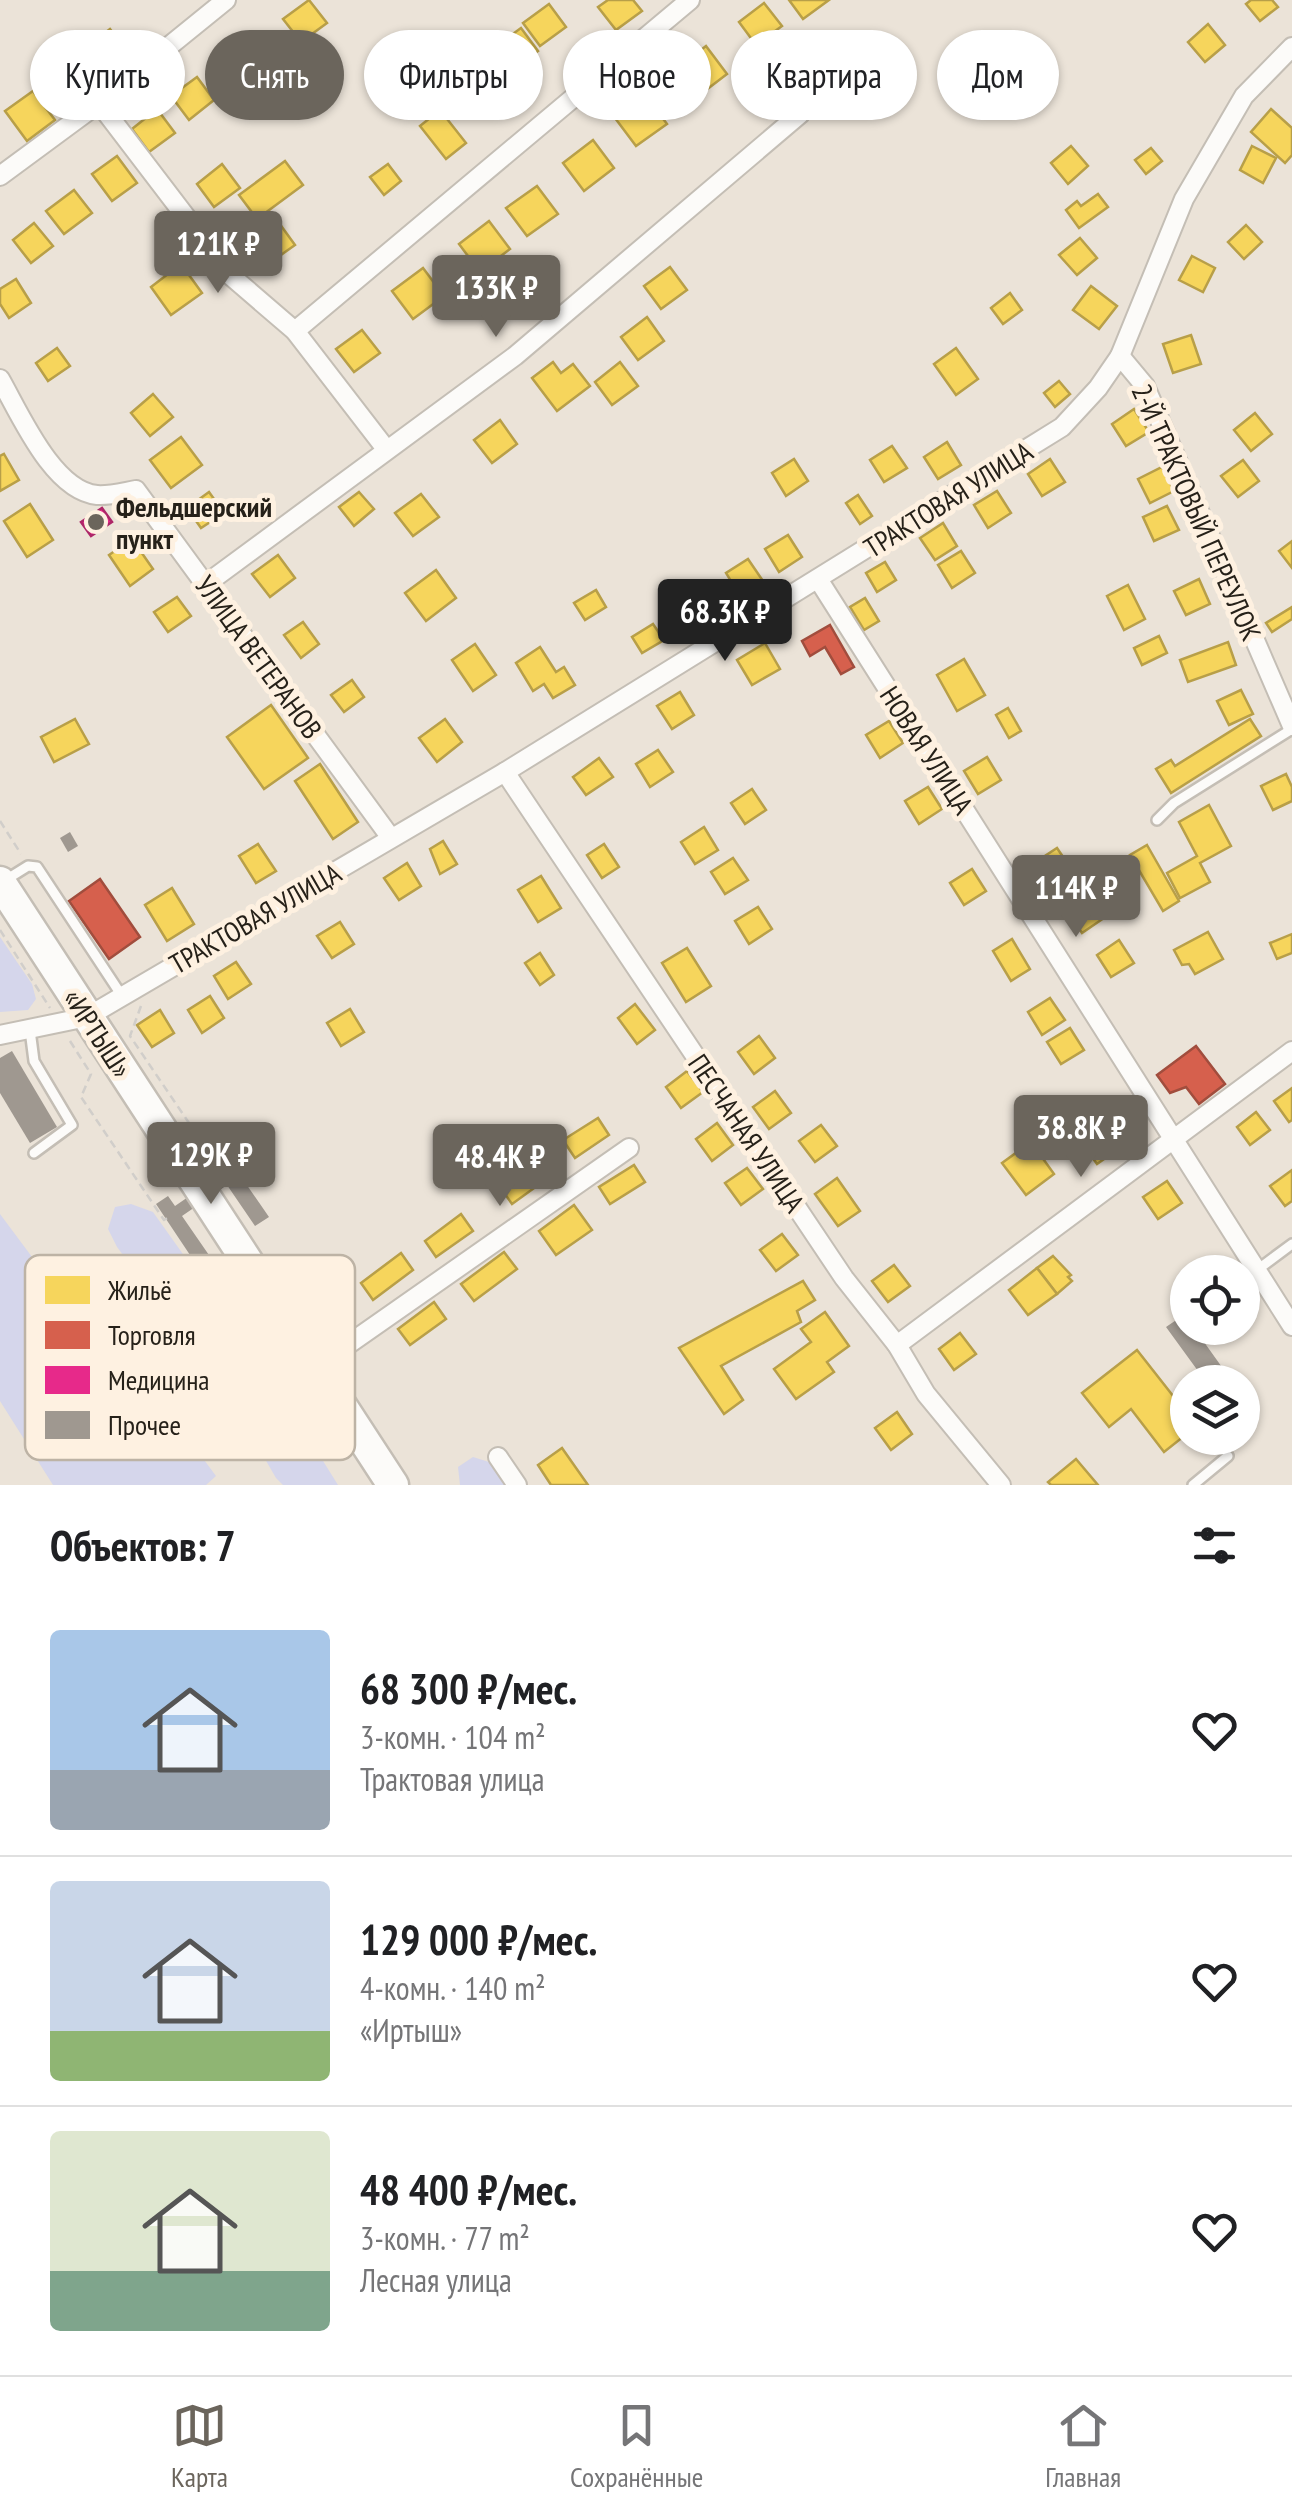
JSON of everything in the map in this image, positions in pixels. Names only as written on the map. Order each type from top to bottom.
[{"type":"highway","name":"«ИРТЫШ»","points":[[0,883],[73,1020],[238,1255]]},
{"type":"highway","name":"«ИРТЫШ»","points":[[355,1427],[393,1485]]},
{"type":"street","points":[[185,34],[226,0]]},
{"type":"street","points":[[295,331],[690,0]]},
{"type":"street","name":"ТРАКТОВАЯ УЛИЦА","points":[[0,1035],[73,1020],[122,996],[505,772],[1062,427],[1098,388],[1120,356],[1184,199],[1244,96],[1292,47]]},
{"type":"street","points":[[0,176],[77,120]]},
{"type":"street","points":[[111,120],[231,276],[295,331],[386,449]]},
{"type":"street","points":[[206,584],[514,356],[793,120]]},
{"type":"street","name":"2-Й ТРАКТОВЫЙ ПЕРЕУЛОК","points":[[1120,356],[1145,386],[1292,727]]},
{"type":"street","name":"УЛИЦА ВЕТЕРАНОВ","points":[[0,379],[51,465],[71,486],[96,495],[136,490],[391,838]]},
{"type":"street","name":"НОВАЯ УЛИЦА","points":[[818,579],[1248,1255]]},
{"type":"street","name":"ПЕСЧАНАЯ УЛИЦА","points":[[505,772],[844,1278],[897,1345],[926,1394],[1001,1485]]},
{"type":"street","points":[[897,1345],[1292,1052]]},
{"type":"street","points":[[355,1340],[630,1148]]},
{"type":"street","name":"НОВАЯ УЛИЦА","points":[[1260,1274],[1289,1316]]},
{"type":"street","points":[[498,1458],[517,1485]]},
{"type":"lane","points":[[1157,820],[1174,803],[1292,727]]},
{"type":"lane","points":[[0,883],[28,866],[37,866],[122,996]]},
{"type":"lane","points":[[30,1030],[34,1061],[72,1125],[34,1152]]},
{"type":"lane","points":[[1260,1268],[1292,1244]]},
{"type":"lane","points":[[1193,1485],[1228,1456]]},
{"type":"path","points":[[0,930],[73,1020],[91,1074],[82,1097],[164,1220],[169,1217]]},
{"type":"shaded area","points":[[0,937],[32,984],[36,999],[28,1010],[0,1012]]},
{"type":"shaded area","points":[[131,1204],[153,1212],[184,1255],[123,1255],[108,1229],[115,1207]]},
{"type":"shaded area","points":[[0,1214],[31,1255],[25,1255],[25,1441],[0,1401]]},
{"type":"shaded area","points":[[473,1457],[489,1462],[505,1485],[460,1485],[458,1467]]},
{"type":"shaded area","points":[[37,1460],[204,1460],[216,1476],[206,1485],[53,1485]]},
{"type":"shaded area","points":[[266,1460],[322,1460],[338,1485],[283,1485]]},
{"type":"building: Жильё","points":[[309,0],[327,23],[317,30],[292,30],[283,19]]},
{"type":"building: Жильё","points":[[608,0],[633,0],[642,11],[616,30],[598,7]]},
{"type":"building: Жильё","points":[[789,0],[829,0],[803,19]]},
{"type":"building: Жильё","points":[[1251,0],[1272,0],[1278,7],[1260,21],[1246,4]]},
{"type":"building: Жильё","points":[[764,3],[782,26],[777,30],[745,30],[739,22]]},
{"type":"building: Жильё","points":[[549,4],[566,27],[543,44],[543,30],[528,30],[523,23]]},
{"type":"building: Жильё","points":[[1208,24],[1225,45],[1205,62],[1188,42]]},
{"type":"building: Жильё","points":[[711,53],[727,74],[711,86]]},
{"type":"building: Жильё","points":[[197,77],[205,88],[205,107],[189,120],[185,115],[185,86]]},
{"type":"building: Жильё","points":[[30,93],[30,120],[55,120],[27,141],[5,111]]},
{"type":"building: Жильё","points":[[1271,109],[1292,128],[1292,155],[1285,163],[1251,132]]},
{"type":"building: Жильё","points":[[143,120],[165,120],[175,133],[149,152],[132,129]]},
{"type":"building: Жильё","points":[[428,120],[448,120],[466,143],[446,159],[420,126]]},
{"type":"building: Жильё","points":[[616,120],[664,120],[667,124],[636,146]]},
{"type":"building: Жильё","points":[[593,140],[614,168],[584,191],[563,163]]},
{"type":"building: Жильё","points":[[1071,146],[1088,166],[1068,184],[1051,163]]},
{"type":"building: Жильё","points":[[1252,146],[1276,158],[1263,183],[1240,170]]},
{"type":"building: Жильё","points":[[1151,148],[1162,161],[1146,174],[1135,160]]},
{"type":"building: Жильё","points":[[117,156],[137,183],[112,201],[92,174]]},
{"type":"building: Жильё","points":[[285,161],[303,185],[257,219],[239,195]]},
{"type":"building: Жильё","points":[[222,164],[240,188],[214,207],[197,184]]},
{"type":"building: Жильё","points":[[388,164],[401,181],[384,195],[370,177]]},
{"type":"building: Жильё","points":[[537,186],[558,214],[527,236],[506,208]]},
{"type":"building: Жильё","points":[[74,190],[92,213],[64,234],[46,211]]},
{"type":"building: Жильё","points":[[1098,194],[1108,207],[1079,228],[1066,210],[1077,201],[1081,206]]},
{"type":"building: Жильё","points":[[274,216],[295,245],[264,267],[243,239]]},
{"type":"building: Жильё","points":[[489,221],[510,249],[480,272],[459,244]]},
{"type":"building: Жильё","points":[[34,223],[53,246],[31,263],[13,240]]},
{"type":"building: Жильё","points":[[1246,225],[1262,242],[1244,259],[1228,242]]},
{"type":"building: Жильё","points":[[1080,238],[1097,258],[1077,275],[1059,255]]},
{"type":"building: Жильё","points":[[1192,256],[1215,268],[1203,292],[1179,280]]},
{"type":"building: Жильё","points":[[181,264],[202,293],[171,315],[151,287]]},
{"type":"building: Жильё","points":[[670,267],[687,290],[661,309],[644,286]]},
{"type":"building: Жильё","points":[[423,268],[444,296],[413,319],[392,291]]},
{"type":"building: Жильё","points":[[16,279],[31,303],[9,318],[0,304],[0,289]]},
{"type":"building: Жильё","points":[[1091,286],[1117,306],[1099,329],[1073,310]]},
{"type":"building: Жильё","points":[[1010,293],[1022,310],[1003,324],[991,308]]},
{"type":"building: Жильё","points":[[647,317],[664,341],[638,360],[621,337]]},
{"type":"building: Жильё","points":[[362,330],[380,353],[354,372],[336,349]]},
{"type":"building: Жильё","points":[[1191,335],[1201,364],[1173,373],[1163,344]]},
{"type":"building: Жильё","points":[[57,348],[70,366],[48,381],[36,363]]},
{"type":"building: Жильё","points":[[956,348],[978,379],[956,395],[934,364]]},
{"type":"building: Жильё","points":[[553,362],[561,373],[573,364],[590,386],[557,411],[532,378]]},
{"type":"building: Жильё","points":[[620,362],[638,386],[612,405],[595,382]]},
{"type":"building: Жильё","points":[[1059,381],[1070,394],[1055,407],[1044,393]]},
{"type":"building: Жильё","points":[[153,394],[173,417],[150,436],[131,413]]},
{"type":"building: Жильё","points":[[1134,409],[1149,432],[1126,446],[1112,424]]},
{"type":"building: Жильё","points":[[1255,413],[1272,434],[1251,451],[1234,430]]},
{"type":"building: Жильё","points":[[500,420],[517,444],[492,463],[474,440]]},
{"type":"building: Жильё","points":[[181,437],[202,465],[171,488],[150,460]]},
{"type":"building: Жильё","points":[[947,442],[961,465],[938,479],[924,457]]},
{"type":"building: Жильё","points":[[892,446],[907,468],[884,482],[870,460]]},
{"type":"building: Жильё","points":[[4,454],[19,480],[0,491],[0,456]]},
{"type":"building: Жильё","points":[[794,459],[808,481],[786,496],[772,473]]},
{"type":"building: Жильё","points":[[1050,459],[1065,482],[1042,496],[1028,474]]},
{"type":"building: Жильё","points":[[1243,460],[1259,481],[1238,497],[1221,476]]},
{"type":"building: Жильё","points":[[1162,467],[1174,491],[1150,503],[1138,479]]},
{"type":"building: Жильё","points":[[997,491],[1011,513],[988,528],[974,505]]},
{"type":"building: Жильё","points":[[209,492],[224,513],[201,528],[187,508]]},
{"type":"building: Жильё","points":[[359,492],[374,509],[354,526],[339,507]]},
{"type":"building: Жильё","points":[[421,494],[439,517],[413,536],[395,513]]},
{"type":"building: Жильё","points":[[858,495],[872,516],[860,524],[846,503]]},
{"type":"building: Жильё","points":[[30,504],[53,540],[27,557],[4,521]]},
{"type":"building: Жильё","points":[[1167,506],[1179,530],[1154,541],[1143,517]]},
{"type":"building: Жильё","points":[[943,523],[957,546],[935,560],[920,538]]},
{"type":"building: Жильё","points":[[788,535],[802,557],[779,572],[765,549]]},
{"type":"building: Жильё","points":[[132,539],[153,569],[130,586],[109,555]]},
{"type":"building: Жильё","points":[[1292,541],[1292,568],[1279,551]]},
{"type":"building: Жильё","points":[[961,551],[975,573],[952,588],[938,565]]},
{"type":"building: Жильё","points":[[278,555],[295,578],[270,597],[252,574]]},
{"type":"building: Жильё","points":[[748,559],[763,581],[740,596],[726,573]]},
{"type":"building: Жильё","points":[[885,562],[896,580],[877,592],[866,573]]},
{"type":"building: Жильё","points":[[436,570],[456,598],[426,621],[405,593]]},
{"type":"building: Жильё","points":[[1199,579],[1210,604],[1186,615],[1174,591]]},
{"type":"building: Жильё","points":[[1128,585],[1145,619],[1124,630],[1107,596]]},
{"type":"building: Жильё","points":[[700,588],[714,611],[692,625],[677,602]]},
{"type":"building: Жильё","points":[[596,590],[606,607],[585,620],[574,603]]},
{"type":"building: Жильё","points":[[177,597],[191,616],[168,632],[154,612]]},
{"type":"building: Жильё","points":[[865,598],[879,621],[864,630],[850,607]]},
{"type":"building: Жильё","points":[[1292,607],[1292,619],[1272,632],[1266,623]]},
{"type":"building: Жильё","points":[[303,622],[319,644],[301,658],[284,635]]},
{"type":"building: Жильё","points":[[653,624],[664,640],[642,653],[632,637]]},
{"type":"building: Жильё","points":[[1159,636],[1167,653],[1142,665],[1134,648]]},
{"type":"building: Жильё","points":[[1228,642],[1236,665],[1188,682],[1180,660]]},
{"type":"building: Жильё","points":[[765,643],[780,669],[752,685],[737,660]]},
{"type":"building: Жильё","points":[[475,644],[496,675],[473,691],[452,660]]},
{"type":"building: Жильё","points":[[540,647],[556,672],[564,667],[575,685],[553,698],[544,684],[533,691],[516,663]]},
{"type":"building: Жильё","points":[[964,659],[985,695],[957,711],[937,675]]},
{"type":"building: Жильё","points":[[352,680],[364,697],[344,712],[331,695]]},
{"type":"building: Жильё","points":[[1241,690],[1253,714],[1229,725],[1217,701]]},
{"type":"building: Жильё","points":[[680,692],[694,715],[672,729],[657,706]]},
{"type":"building: Жильё","points":[[271,705],[308,758],[264,789],[227,737]]},
{"type":"building: Жильё","points":[[1008,708],[1021,731],[1009,738],[996,715]]},
{"type":"building: Жильё","points":[[75,719],[89,744],[54,762],[41,737]]},
{"type":"building: Жильё","points":[[445,719],[462,742],[437,762],[419,738]]},
{"type":"building: Жильё","points":[[1250,719],[1261,736],[1171,793],[1156,769],[1171,760],[1175,766]]},
{"type":"building: Жильё","points":[[889,721],[903,743],[880,758],[866,735]]},
{"type":"building: Жильё","points":[[658,750],[673,772],[650,787],[636,764]]},
{"type":"building: Жильё","points":[[987,757],[1001,780],[978,794],[964,771]]},
{"type":"building: Жильё","points":[[599,758],[613,777],[586,795],[573,777]]},
{"type":"building: Жильё","points":[[320,764],[358,822],[333,839],[295,781]]},
{"type":"building: Жильё","points":[[1286,774],[1292,787],[1292,801],[1273,810],[1261,786]]},
{"type":"building: Жильё","points":[[928,787],[942,809],[919,824],[905,801]]},
{"type":"building: Жильё","points":[[752,789],[766,810],[745,824],[731,803]]},
{"type":"building: Жильё","points":[[1209,805],[1231,846],[1200,863],[1210,882],[1180,898],[1167,873],[1197,856],[1179,822]]},
{"type":"building: Жильё","points":[[704,827],[718,850],[695,864],[681,842]]},
{"type":"building: Жильё","points":[[443,841],[457,864],[440,874],[430,849]]},
{"type":"building: Жильё","points":[[258,844],[276,871],[256,883],[239,856]]},
{"type":"building: Жильё","points":[[604,844],[619,867],[602,878],[587,855]]},
{"type":"building: Жильё","points":[[1147,845],[1179,901],[1163,911],[1130,855]]},
{"type":"building: Жильё","points":[[1057,848],[1078,879],[1055,894],[1034,863]]},
{"type":"building: Жильё","points":[[733,858],[748,880],[725,894],[711,872]]},
{"type":"building: Жильё","points":[[407,863],[421,886],[399,900],[384,878]]},
{"type":"building: Жильё","points":[[972,869],[986,891],[964,905],[950,883]]},
{"type":"building: Жильё","points":[[541,876],[561,908],[538,922],[518,890]]},
{"type":"building: Жильё","points":[[1079,882],[1104,918],[1082,933],[1058,897]]},
{"type":"building: Жильё","points":[[172,888],[194,924],[167,941],[145,905]]},
{"type":"building: Жильё","points":[[758,907],[772,929],[749,944],[735,921]]},
{"type":"building: Жильё","points":[[340,922],[354,944],[332,958],[317,936]]},
{"type":"building: Жильё","points":[[1208,932],[1223,959],[1195,974],[1189,964],[1182,965],[1174,950]]},
{"type":"building: Жильё","points":[[1292,934],[1292,953],[1277,959],[1270,943]]},
{"type":"building: Жильё","points":[[1012,939],[1030,969],[1011,981],[993,951]]},
{"type":"building: Жильё","points":[[1119,940],[1134,963],[1111,977],[1097,955]]},
{"type":"building: Жильё","points":[[687,948],[711,986],[686,1002],[662,963]]},
{"type":"building: Жильё","points":[[540,953],[554,975],[540,985],[525,963]]},
{"type":"building: Жильё","points":[[236,962],[251,984],[228,999],[214,976]]},
{"type":"building: Жильё","points":[[210,996],[224,1018],[202,1033],[188,1010]]},
{"type":"building: Жильё","points":[[1050,998],[1065,1020],[1042,1035],[1028,1012]]},
{"type":"building: Жильё","points":[[635,1004],[655,1030],[637,1044],[618,1018]]},
{"type":"building: Жильё","points":[[350,1009],[364,1032],[341,1046],[327,1023]]},
{"type":"building: Жильё","points":[[160,1010],[174,1033],[152,1047],[137,1025]]},
{"type":"building: Жильё","points":[[1070,1028],[1084,1050],[1061,1064],[1047,1042]]},
{"type":"building: Жильё","points":[[759,1036],[775,1058],[754,1074],[738,1052]]},
{"type":"building: Жильё","points":[[687,1071],[703,1092],[681,1108],[666,1087]]},
{"type":"building: Жильё","points":[[1292,1088],[1292,1120],[1289,1122],[1274,1101]]},
{"type":"building: Жильё","points":[[775,1091],[791,1113],[769,1129],[753,1107]]},
{"type":"building: Жильё","points":[[1116,1097],[1141,1133],[1097,1164],[1072,1129]]},
{"type":"building: Жильё","points":[[1256,1112],[1270,1130],[1250,1145],[1237,1127]]},
{"type":"building: Жильё","points":[[598,1118],[609,1135],[575,1158],[563,1140]]},
{"type":"building: Жильё","points":[[717,1123],[733,1145],[712,1161],[696,1139]]},
{"type":"building: Жильё","points":[[821,1125],[837,1146],[815,1162],[799,1141]]},
{"type":"building: Жильё","points":[[1031,1142],[1054,1174],[1026,1195],[1002,1163]]},
{"type":"building: Жильё","points":[[536,1161],[548,1178],[512,1204],[500,1187]]},
{"type":"building: Жильё","points":[[634,1165],[645,1182],[610,1204],[599,1187]]},
{"type":"building: Жильё","points":[[747,1168],[763,1189],[741,1205],[725,1183]]},
{"type":"building: Жильё","points":[[1292,1170],[1292,1201],[1285,1206],[1270,1186]]},
{"type":"building: Жильё","points":[[837,1178],[860,1211],[838,1226],[815,1194]]},
{"type":"building: Жильё","points":[[1167,1181],[1182,1203],[1158,1219],[1143,1197]]},
{"type":"building: Жильё","points":[[574,1205],[592,1230],[556,1255],[539,1231]]},
{"type":"building: Жильё","points":[[461,1214],[473,1231],[436,1257],[425,1241]]},
{"type":"building: Жильё","points":[[782,1234],[798,1255],[776,1271],[760,1250]]},
{"type":"building: Жильё","points":[[504,1252],[517,1269],[474,1301],[461,1284]]},
{"type":"building: Жильё","points":[[401,1253],[413,1270],[373,1300],[361,1283]]},
{"type":"building: Жильё","points":[[1053,1256],[1072,1281],[1057,1294],[1037,1268]]},
{"type":"building: Жильё","points":[[894,1265],[910,1286],[888,1302],[872,1281]]},
{"type":"building: Жильё","points":[[1037,1268],[1057,1294],[1028,1315],[1009,1290]]},
{"type":"building: Жильё","points":[[803,1281],[815,1300],[797,1311],[801,1322],[721,1366],[743,1400],[724,1414],[679,1348]]},
{"type":"building: Жильё","points":[[434,1302],[446,1319],[410,1345],[398,1329]]},
{"type":"building: Жильё","points":[[825,1312],[849,1346],[827,1362],[834,1372],[796,1399],[774,1369],[811,1342],[801,1329]]},
{"type":"building: Жильё","points":[[960,1333],[976,1354],[954,1370],[939,1349]]},
{"type":"building: Жильё","points":[[1137,1350],[1170,1392],[1170,1447],[1164,1452],[1131,1409],[1109,1427],[1082,1393]]},
{"type":"building: Жильё","points":[[897,1412],[912,1434],[891,1450],[875,1428]]},
{"type":"building: Жильё","points":[[562,1448],[588,1485],[551,1485],[538,1465]]},
{"type":"building: Жильё","points":[[1076,1459],[1098,1485],[1048,1482]]},
{"type":"building: Торговля","points":[[830,625],[854,667],[841,674],[825,647],[810,656],[802,641]]},
{"type":"building: Торговля","points":[[100,879],[140,937],[109,959],[69,901]]},
{"type":"building: Торговля","points":[[1196,1046],[1225,1084],[1199,1104],[1186,1087],[1170,1093],[1157,1075]]},
{"type":"building: Медицина","name":"Фельдшерский пункт","points":[[102,508],[112,522],[91,536],[81,522]]},
{"type":"building: Прочее","points":[[70,832],[78,846],[68,852],[60,838]]},
{"type":"building: Прочее","points":[[12,1051],[57,1127],[30,1143],[0,1093],[0,1058]]},
{"type":"building: Прочее","points":[[226,1155],[269,1217],[255,1226],[227,1185],[182,1216],[209,1255],[190,1255],[156,1204],[168,1196],[175,1206],[220,1175],[212,1164]]},
{"type":"building: Прочее","points":[[1179,1345],[1206,1345],[1220,1365],[1194,1365]]},
{"type":"place","name":"Фельдшерский пункт","points":[[96,522]]}]
